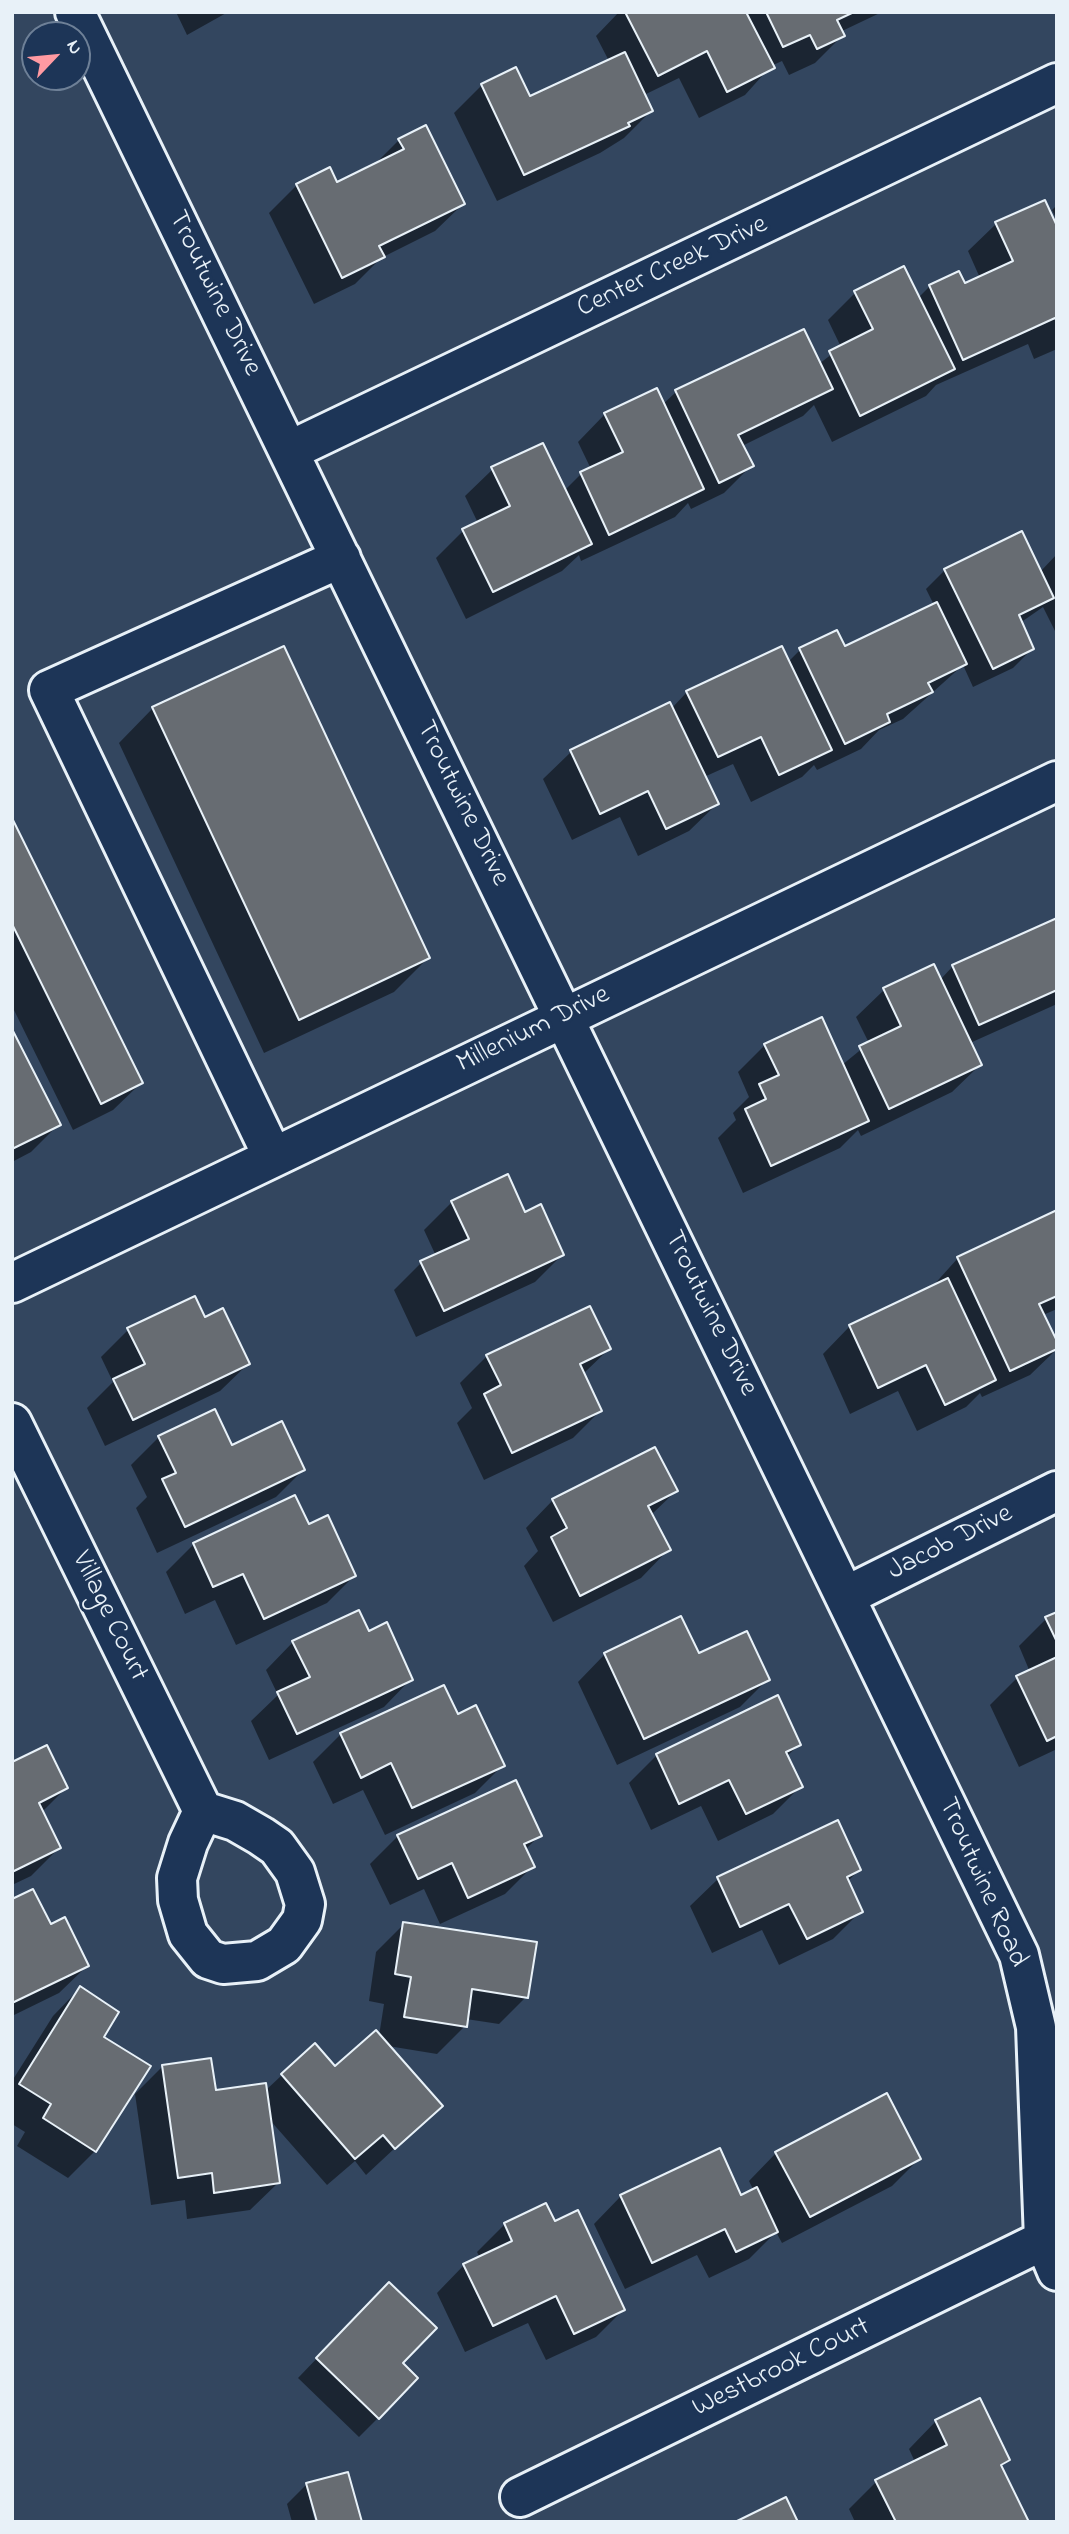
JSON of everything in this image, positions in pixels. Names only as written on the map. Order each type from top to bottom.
[{"type":"street","name":"Troutwine Drive","points":[[75,12],[846,1597]]},
{"type":"street","name":"Center Creek Drive","points":[[289,451],[1057,83]]},
{"type":"street","points":[[273,1157],[49,690],[341,558]]},
{"type":"street","name":"Millenium Drive","points":[[12,1283],[1057,781]]},
{"type":"street","name":"Village Court","points":[[12,1423],[204,1811]]},
{"type":"street","name":"Jacob Drive","points":[[846,1597],[1057,1491]]},
{"type":"street","name":"Troutwine Road","points":[[846,1597],[1019,1955],[1036,2027],[1036,2110],[1050,2255]]},
{"type":"street","name":"Westbrook Court","points":[[520,2497],[1050,2255]]},
{"type":"building","points":[[625,12],[746,12],[775,68],[727,92],[707,51],[658,76]]},
{"type":"building","points":[[766,12],[854,12],[837,20],[845,36],[817,49],[810,35],[783,47]]},
{"type":"building","points":[[625,52],[653,111],[628,123],[630,126],[524,175],[481,84],[516,67],[530,96]]},
{"type":"building","points":[[426,125],[465,204],[379,246],[385,257],[342,278],[296,184],[330,167],[337,182],[404,149],[398,139]]},
{"type":"building","points":[[1045,200],[1057,226],[1057,320],[1055,318],[963,360],[929,285],[959,271],[965,283],[1013,261],[995,222]]},
{"type":"building","points":[[904,266],[955,369],[860,416],[829,351],[873,329],[854,291]]},
{"type":"building","points":[[804,329],[833,389],[738,435],[754,466],[719,483],[675,390]]},
{"type":"building","points":[[657,388],[704,489],[609,535],[580,472],[623,452],[604,413]]},
{"type":"building","points":[[543,443],[592,544],[493,592],[462,529],[510,506],[491,467]]},
{"type":"building","points":[[1022,531],[1054,598],[1019,615],[1034,649],[993,669],[944,569]]},
{"type":"building","points":[[937,602],[967,664],[928,683],[933,692],[887,714],[890,722],[845,744],[799,648],[837,630],[845,646]]},
{"type":"building","points":[[284,646],[430,958],[299,1020],[152,707]]},
{"type":"building","points":[[782,646],[832,750],[779,775],[761,737],[718,757],[686,691]]},
{"type":"building","points":[[670,702],[719,804],[666,829],[648,791],[600,814],[570,750]]},
{"type":"building","points":[[12,818],[143,1083],[101,1104],[12,924]]},
{"type":"building","points":[[1057,918],[1057,990],[979,1025],[952,965]]},
{"type":"building","points":[[934,964],[982,1065],[889,1109],[859,1046],[901,1026],[883,988]]},
{"type":"building","points":[[822,1017],[869,1121],[771,1166],[745,1109],[766,1099],[759,1084],[779,1075],[764,1044]]},
{"type":"building","points":[[12,1029],[61,1125],[12,1149]]},
{"type":"building","points":[[508,1174],[525,1212],[541,1204],[564,1255],[444,1311],[420,1261],[469,1239],[451,1201]]},
{"type":"building","points":[[1057,1210],[1057,1296],[1039,1304],[1057,1341],[1057,1349],[1010,1371],[957,1257]]},
{"type":"building","points":[[948,1278],[996,1380],[945,1405],[926,1365],[878,1388],[849,1325]]},
{"type":"building","points":[[195,1296],[205,1317],[223,1308],[250,1364],[133,1420],[113,1379],[145,1364],[127,1328]]},
{"type":"building","points":[[590,1306],[611,1349],[580,1364],[602,1411],[512,1453],[484,1394],[501,1385],[486,1355]]},
{"type":"building","points":[[215,1409],[232,1445],[282,1421],[305,1470],[185,1527],[162,1479],[176,1473],[158,1436]]},
{"type":"building","points":[[655,1447],[678,1491],[648,1506],[671,1550],[580,1596],[551,1537],[567,1528],[552,1499]]},
{"type":"building","points":[[295,1495],[309,1524],[328,1515],[356,1576],[264,1619],[243,1574],[213,1587],[193,1543]]},
{"type":"building","points":[[359,1610],[369,1631],[387,1622],[413,1680],[297,1734],[277,1692],[310,1677],[292,1641]]},
{"type":"building","points":[[1057,1612],[1057,1642],[1045,1617]]},
{"type":"building","points":[[681,1616],[699,1653],[747,1631],[770,1680],[644,1739],[604,1653]]},
{"type":"building","points":[[1057,1657],[1057,1736],[1047,1741],[1016,1676]]},
{"type":"building","points":[[444,1685],[458,1714],[476,1705],[505,1766],[412,1808],[391,1763],[361,1778],[340,1733]]},
{"type":"building","points":[[778,1695],[801,1745],[786,1752],[803,1787],[746,1814],[729,1780],[679,1804],[656,1754]]},
{"type":"building","points":[[47,1745],[68,1788],[39,1803],[61,1848],[12,1872],[12,1762]]},
{"type":"building","points":[[516,1780],[542,1836],[524,1844],[535,1867],[468,1898],[452,1863],[418,1879],[397,1835]]},
{"type":"building","points":[[838,1820],[861,1870],[847,1877],[863,1912],[807,1939],[789,1904],[740,1927],[717,1877]]},
{"type":"building","points":[[33,1889],[51,1924],[65,1917],[89,1966],[12,2003],[12,1899]]},
{"type":"building","points":[[403,1922],[537,1942],[528,1998],[472,1989],[467,2027],[404,2017],[411,1977],[395,1974]]},
{"type":"building","points":[[80,1986],[119,2012],[104,2037],[151,2066],[96,2152],[43,2118],[51,2104],[19,2084]]},
{"type":"building","points":[[376,2030],[443,2106],[395,2149],[383,2135],[355,2159],[281,2074],[315,2043],[335,2066]]},
{"type":"building","points":[[211,2058],[216,2090],[266,2083],[280,2183],[214,2193],[212,2173],[178,2178],[162,2065]]},
{"type":"building","points":[[887,2093],[921,2159],[810,2217],[775,2152]]},
{"type":"building","points":[[720,2148],[741,2195],[757,2187],[778,2232],[736,2252],[725,2229],[652,2263],[620,2195]]},
{"type":"building","points":[[546,2203],[555,2221],[578,2210],[625,2310],[574,2334],[556,2296],[493,2326],[463,2264],[512,2241],[504,2223]]},
{"type":"building","points":[[389,2282],[437,2328],[403,2363],[418,2378],[379,2419],[316,2358]]},
{"type":"building","points":[[980,2398],[1010,2460],[1001,2465],[1029,2522],[896,2522],[875,2480],[947,2445],[935,2420]]},
{"type":"building","points":[[348,2472],[362,2522],[317,2522],[306,2483]]},
{"type":"building","points":[[786,2497],[798,2522],[735,2522]]}]
